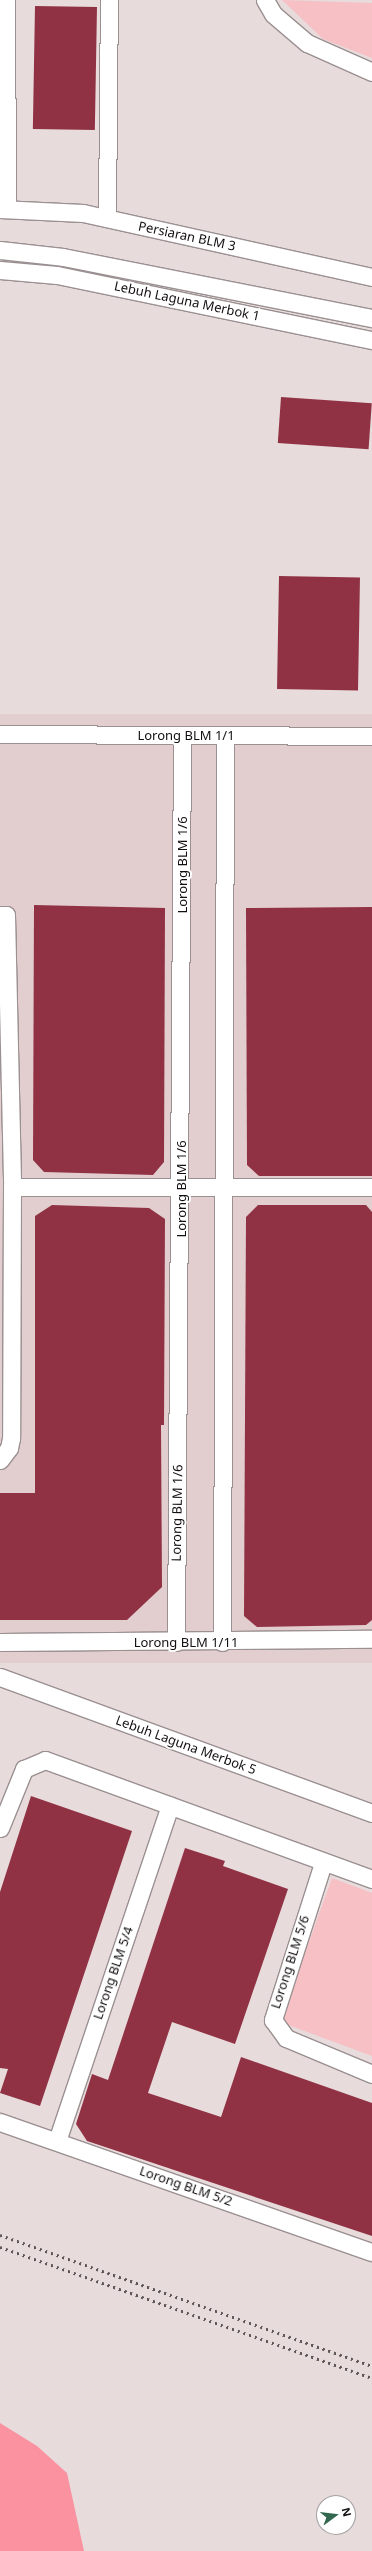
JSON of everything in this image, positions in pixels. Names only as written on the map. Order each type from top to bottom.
[{"type":"street","points":[[4,209],[6,0]]},
{"type":"street","points":[[107,218],[109,0]]},
{"type":"street","points":[[265,0],[273,14],[307,43],[372,72]]},
{"type":"street","name":"Persiaran BLM 3","points":[[4,209],[107,218],[372,277]]},
{"type":"street","name":"Lebuh Laguna Merbok 1","points":[[0,250],[63,257],[372,318]]},
{"type":"street","name":"Lebuh Laguna Merbok 1","points":[[0,270],[72,278],[372,340]]},
{"type":"street","name":"Lorong BLM 1/1","points":[[0,734],[372,736]]},
{"type":"street","name":"Lorong BLM 1/6","points":[[176,1642],[181,1187],[182,736]]},
{"type":"street","points":[[222,1642],[225,736]]},
{"type":"street","points":[[0,915],[6,915],[12,1187],[11,1438],[9,1448],[0,1460]]},
{"type":"street","points":[[12,1187],[372,1187]]},
{"type":"street","name":"Lorong BLM 1/11","points":[[0,1642],[222,1642],[372,1639]]},
{"type":"street","name":"Lebuh Laguna Merbok 5","points":[[0,1677],[369,1810]]},
{"type":"street","points":[[0,1828],[17,1780],[24,1769],[38,1760],[170,1805],[323,1863],[372,1879]]},
{"type":"street","name":"Lorong BLM 5/4","points":[[57,2141],[170,1805]]},
{"type":"street","name":"Lorong BLM 5/6","points":[[323,1863],[273,2020],[286,2038],[372,2074]]},
{"type":"street","name":"Lorong BLM 5/2","points":[[0,2122],[372,2252]]},
{"type":"shaded area","points":[[282,0],[372,3],[372,58],[323,39]]},
{"type":"shaded area","points":[[0,714],[372,714],[372,1663],[0,1663]]},
{"type":"shaded area","points":[[332,1878],[372,1893],[372,2056],[280,2022]]},
{"type":"shaded area","points":[[0,2423],[37,2446],[67,2473],[84,2551],[0,2551]]},
{"type":"building","points":[[35,6],[97,7],[95,130],[33,129]]},
{"type":"building","points":[[281,397],[372,403],[369,449],[278,443]]},
{"type":"building","points":[[279,576],[360,577],[358,690],[277,689]]},
{"type":"building","points":[[34,905],[165,908],[164,1162],[153,1175],[44,1172],[33,1160]]},
{"type":"building","points":[[372,907],[372,1176],[259,1176],[247,1165],[246,908]]},
{"type":"building","points":[[52,1205],[149,1208],[165,1219],[164,1425],[161,1425],[162,1587],[127,1620],[0,1620],[0,1493],[35,1493],[35,1216]]},
{"type":"building","points":[[258,1205],[366,1205],[372,1212],[372,1620],[366,1625],[257,1627],[244,1616],[246,1217]]},
{"type":"building","points":[[31,1796],[132,1831],[40,2106],[0,2093],[8,2069],[0,2068],[0,1892]]},
{"type":"building","points":[[185,1848],[225,1861],[223,1866],[288,1889],[235,2044],[172,2022],[148,2093],[221,2117],[241,2057],[372,2103],[372,2236],[87,2141],[76,2124],[92,2074],[108,2080]]},
{"type":"railway","points":[[0,2235],[372,2366]]},
{"type":"railway","points":[[0,2247],[372,2378]]}]
